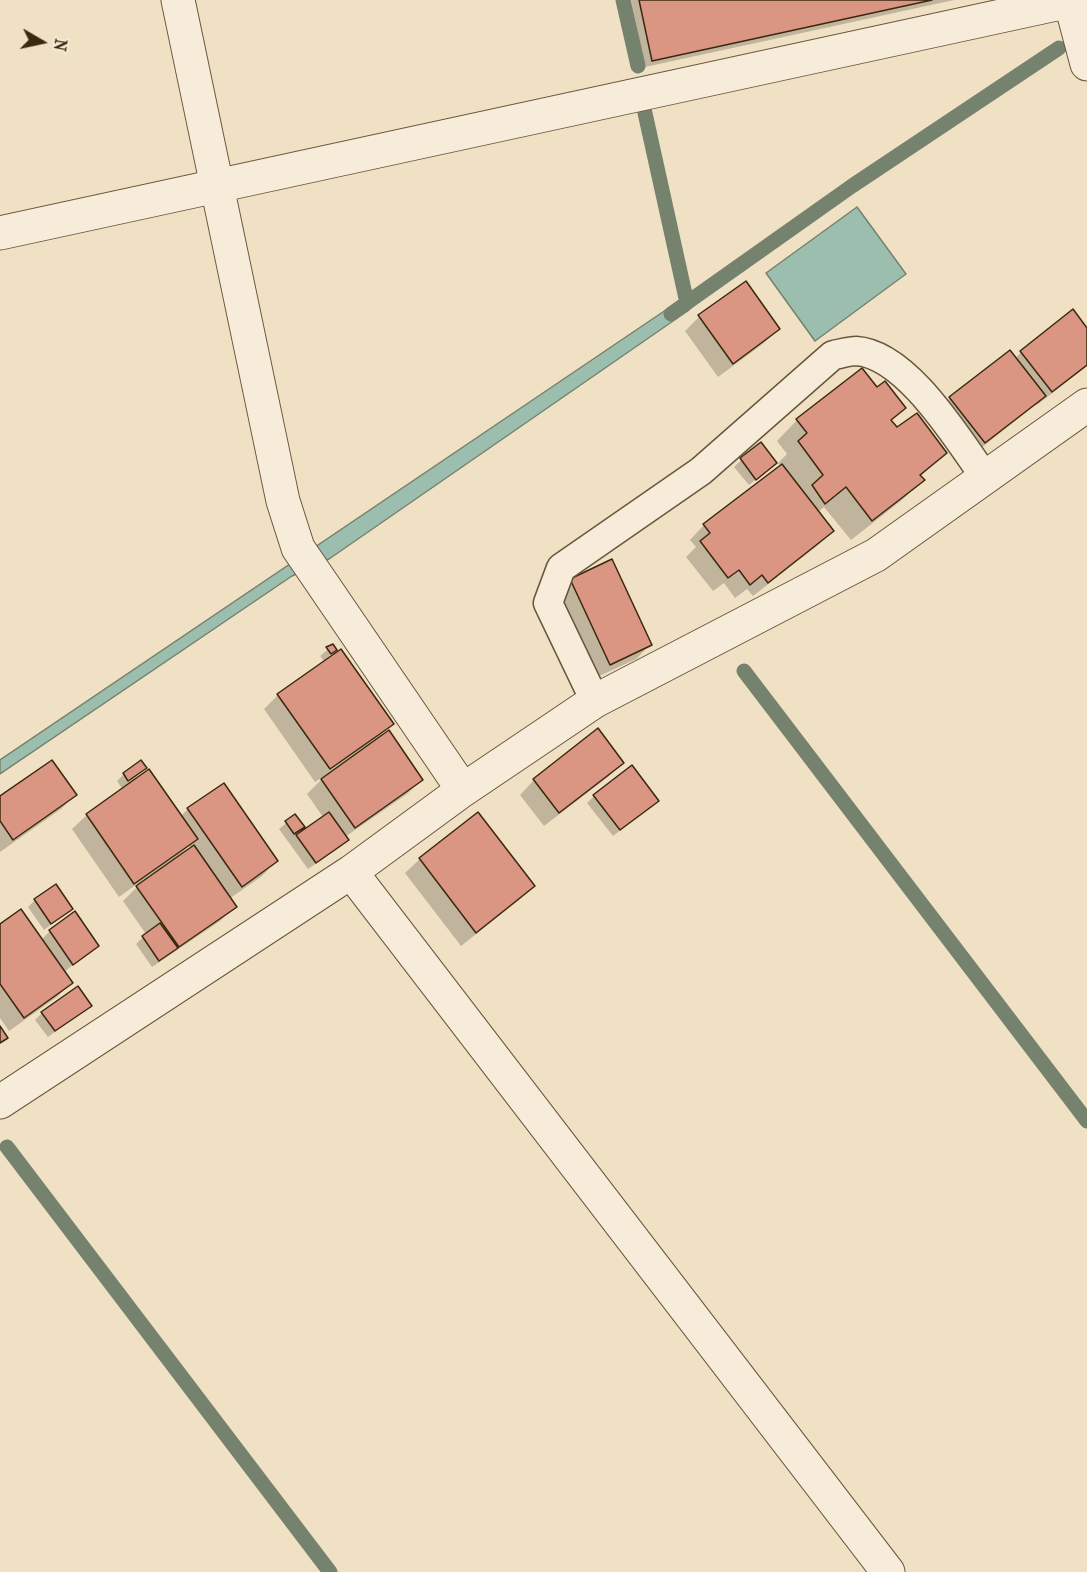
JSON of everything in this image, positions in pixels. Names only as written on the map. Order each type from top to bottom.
[{"type":"street","points":[[178,0],[283,501],[306,560],[463,790]]},
{"type":"street","points":[[0,232],[1070,0],[1086,59]]},
{"type":"street","points":[[0,1102],[351,872],[463,790],[595,701],[876,555],[1087,405]]},
{"type":"street","points":[[351,872],[888,1572]]},
{"type":"lane","points":[[595,701],[549,603],[561,568],[701,471],[833,355],[856,351],[879,358],[907,376],[929,399],[985,477]]},
{"type":"shaded area","points":[[857,207],[906,274],[815,341],[766,273]]},
{"type":"shaded area","points":[[685,297],[689,310],[329,559],[292,576],[0,774],[0,760]]},
{"type":"building","points":[[639,0],[932,0],[652,61]]},
{"type":"building","points":[[746,281],[780,329],[733,364],[698,315]]},
{"type":"building","points":[[1073,309],[1087,328],[1087,365],[1052,392],[1020,351]]},
{"type":"building","points":[[1010,350],[1046,396],[985,443],[949,397]]},
{"type":"building","points":[[862,368],[877,387],[885,381],[906,408],[891,420],[897,427],[917,413],[947,453],[920,475],[925,480],[872,521],[846,487],[825,504],[812,485],[823,475],[798,441],[807,433],[796,419]]},
{"type":"building","points":[[761,442],[777,463],[756,480],[740,458]]},
{"type":"building","points":[[782,464],[834,531],[768,583],[762,575],[750,585],[739,570],[728,578],[700,541],[710,533],[703,524]]},
{"type":"building","points":[[612,559],[652,645],[610,665],[570,579]]},
{"type":"building","points":[[333,644],[337,650],[331,654],[326,647]]},
{"type":"building","points":[[341,649],[394,724],[330,769],[277,694]]},
{"type":"building","points":[[598,728],[624,763],[559,813],[533,779]]},
{"type":"building","points":[[389,730],[423,780],[355,828],[321,779]]},
{"type":"building","points":[[52,760],[77,795],[13,840],[0,821],[0,796]]},
{"type":"building","points":[[141,760],[147,768],[128,781],[123,773]]},
{"type":"building","points":[[632,765],[659,801],[620,830],[593,795]]},
{"type":"building","points":[[149,769],[198,839],[134,884],[86,814]]},
{"type":"building","points":[[224,783],[278,861],[242,887],[187,808]]},
{"type":"building","points":[[329,812],[349,840],[316,863],[296,835]]},
{"type":"building","points":[[478,812],[535,886],[476,933],[419,858]]},
{"type":"building","points":[[295,814],[305,827],[294,834],[285,821]]},
{"type":"building","points":[[194,845],[237,907],[179,947],[136,886]]},
{"type":"building","points":[[56,884],[73,909],[51,924],[34,899]]},
{"type":"building","points":[[21,909],[73,983],[24,1018],[0,984],[0,924]]},
{"type":"building","points":[[75,911],[99,946],[73,965],[49,930]]},
{"type":"building","points":[[160,923],[178,948],[159,961],[142,936]]},
{"type":"building","points":[[78,986],[92,1006],[55,1031],[41,1012]]},
{"type":"building","points":[[0,1026],[8,1038],[0,1043]]},
{"type":"waterway","points":[[623,0],[638,66]]},
{"type":"waterway","points":[[671,314],[852,186],[1059,48]]},
{"type":"waterway","points":[[645,113],[687,303]]},
{"type":"waterway","points":[[744,671],[1087,1121]]},
{"type":"waterway","points":[[7,1147],[330,1572]]}]
